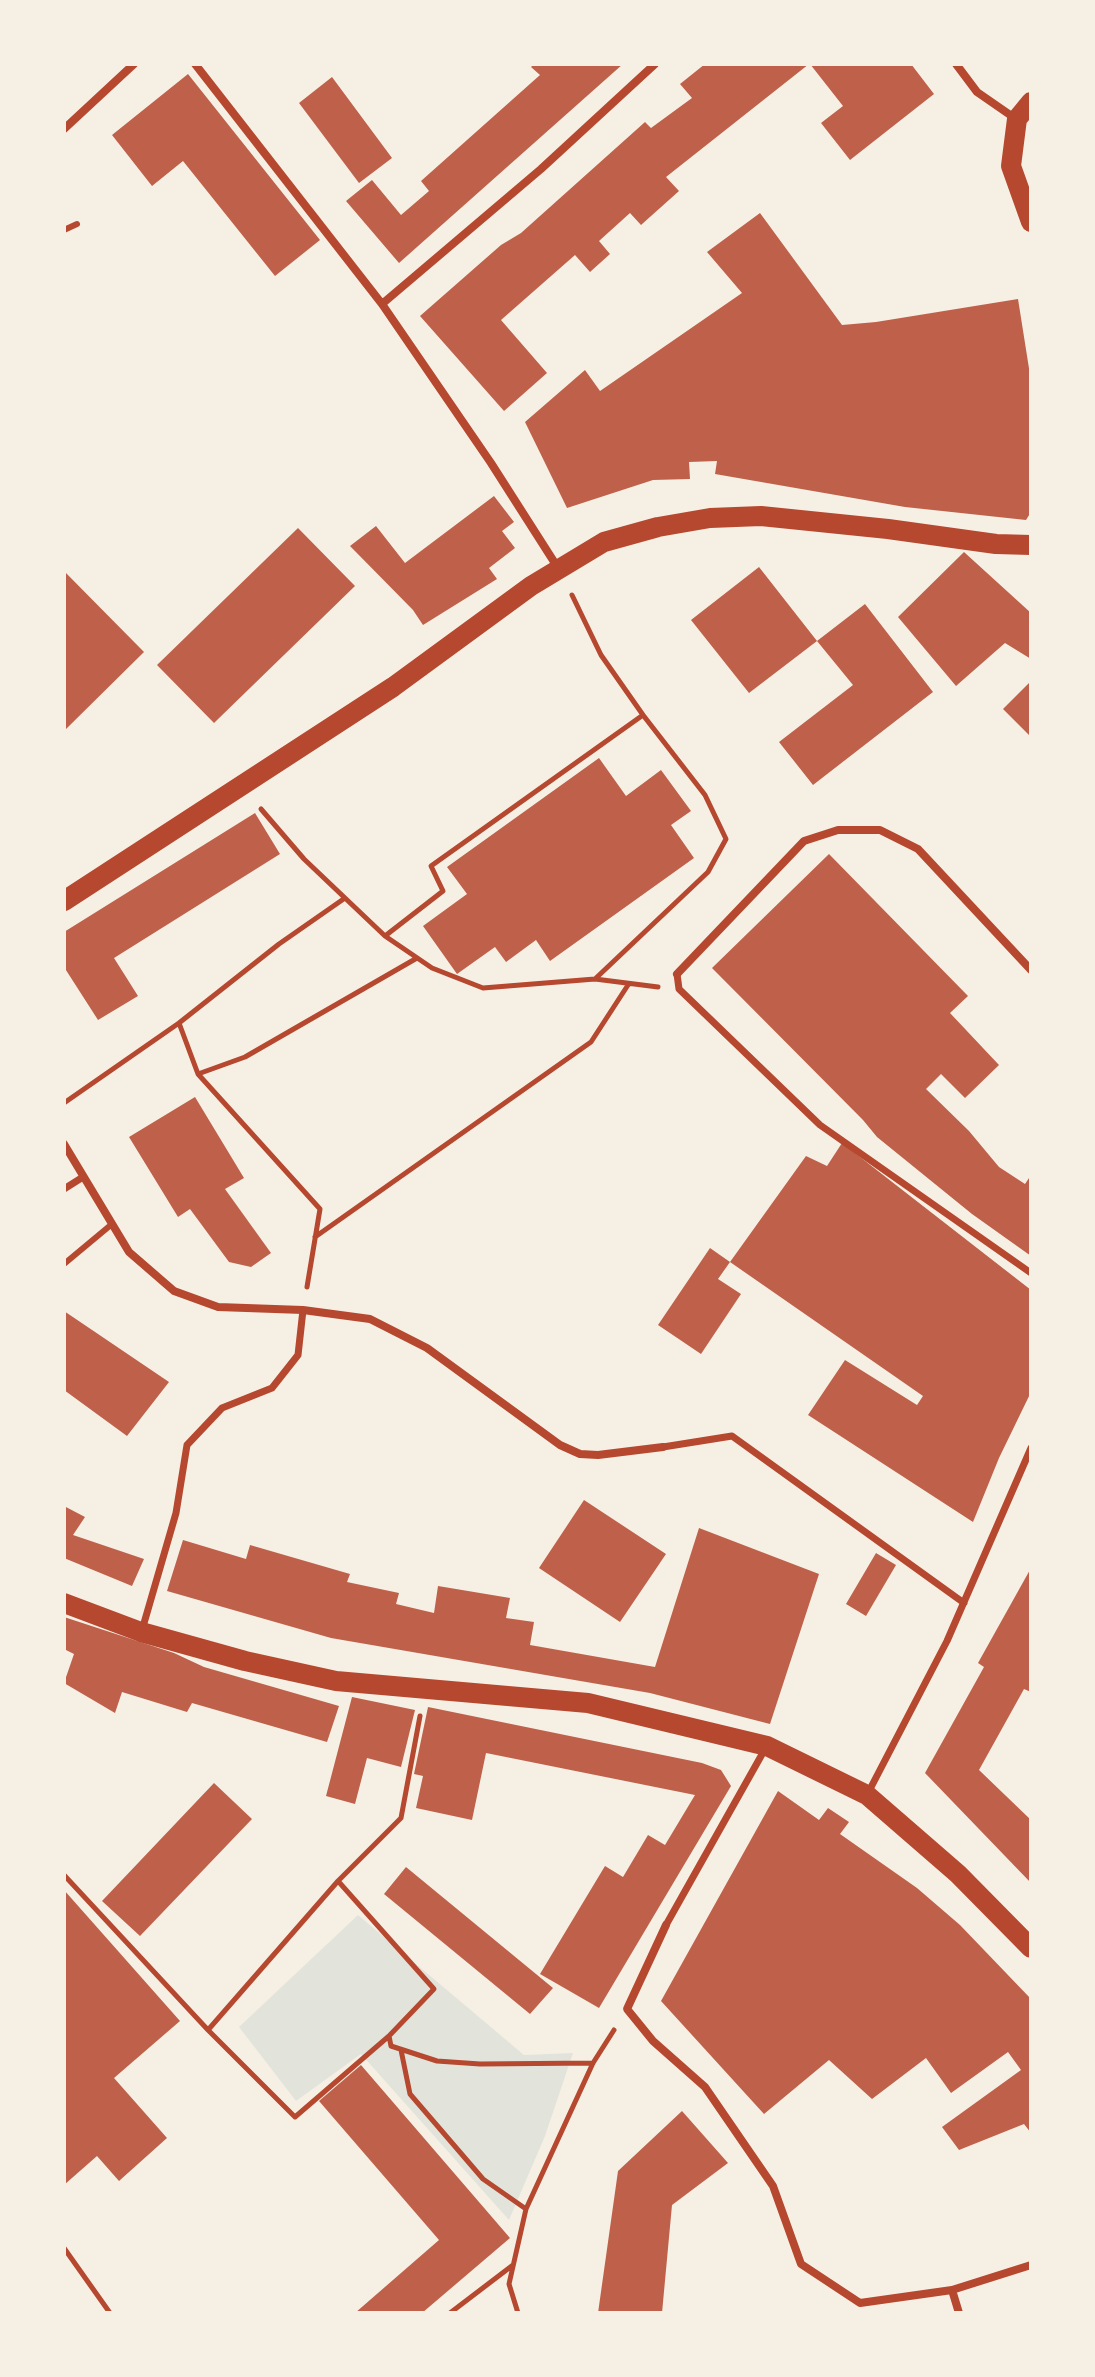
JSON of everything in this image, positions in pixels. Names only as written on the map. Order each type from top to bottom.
[{"type":"main road","points":[[1031,102],[1017,119],[1011,166],[1031,222]]},
{"type":"main road","points":[[64,901],[393,687],[512,599],[604,542],[658,527],[710,518],[748,516],[888,529],[996,544],[1031,545]]},
{"type":"main road","points":[[64,1603],[141,1632],[245,1661],[336,1681],[588,1703],[767,1746],[867,1795],[958,1874],[1031,1948]]},
{"type":"street","points":[[64,129],[134,64]]},
{"type":"street","points":[[195,64],[382,304],[491,463],[558,568]]},
{"type":"street","points":[[382,304],[541,169],[655,64]]},
{"type":"street","points":[[956,64],[977,92],[1017,119]]},
{"type":"street","points":[[1031,970],[918,849],[880,830],[838,830],[804,841],[677,974],[679,989],[820,1125],[1031,1273]]},
{"type":"street","points":[[64,1144],[129,1252],[174,1291],[218,1307],[303,1310],[370,1319],[427,1348],[560,1445],[580,1454],[598,1455],[732,1436],[964,1603]]},
{"type":"street","points":[[64,1189],[83,1177]]},
{"type":"street","points":[[141,1632],[176,1513],[187,1445],[222,1408],[272,1388],[298,1355],[303,1310]]},
{"type":"street","points":[[867,1795],[947,1641],[1031,1448]]},
{"type":"street","points":[[767,1746],[666,1925],[627,2009],[653,2041],[705,2087],[773,2186],[801,2264],[860,2303],[952,2290],[1031,2265]]},
{"type":"street","points":[[952,2290],[959,2313]]},
{"type":"lane","points":[[64,230],[77,224]]},
{"type":"lane","points":[[64,1264],[112,1224]]},
{"type":"path","points":[[558,568],[601,655],[705,795],[726,839],[708,872],[595,979]]},
{"type":"path","points":[[385,936],[443,891],[431,866],[643,715]]},
{"type":"path","points":[[242,786],[304,859],[385,936],[432,968],[483,988],[595,979],[679,989]]},
{"type":"path","points":[[64,1103],[179,1023],[279,944],[345,898]]},
{"type":"path","points":[[198,1074],[245,1057],[417,958]]},
{"type":"path","points":[[315,1237],[591,1042],[628,985]]},
{"type":"path","points":[[179,1023],[198,1074],[320,1209],[303,1310]]},
{"type":"path","points":[[208,2030],[338,1881],[401,1818],[425,1689]]},
{"type":"path","points":[[64,1875],[208,2030],[295,2117],[389,2036],[434,1989],[338,1881]]},
{"type":"path","points":[[518,2313],[509,2284],[526,2209],[593,2063],[627,2009]]},
{"type":"path","points":[[389,2036],[391,2046],[437,2061],[593,2063]]},
{"type":"path","points":[[401,2049],[410,2094],[483,2179],[526,2209]]},
{"type":"path","points":[[64,2248],[110,2313]]},
{"type":"path","points":[[450,2313],[514,2265]]},
{"type":"shaded area","points":[[358,1915],[524,2055],[573,2053],[545,2136],[509,2220],[361,2054],[296,2101],[239,2027]]},
{"type":"building","points":[[534,64],[623,64],[399,263],[346,201],[372,180],[401,215],[429,191],[421,181],[540,75],[531,67]]},
{"type":"building","points":[[705,64],[809,64],[666,177],[679,191],[641,225],[630,213],[599,241],[610,254],[590,272],[575,255],[501,320],[547,373],[504,411],[420,316],[501,245],[521,233],[645,122],[651,128],[692,98],[680,84]]},
{"type":"building","points":[[810,64],[911,64],[934,94],[850,160],[821,123],[843,106]]},
{"type":"building","points":[[188,74],[320,240],[275,276],[183,161],[152,186],[112,135]]},
{"type":"building","points":[[332,77],[392,158],[359,183],[299,103]]},
{"type":"building","points":[[760,213],[842,325],[1018,299],[1031,381],[1031,512],[1026,520],[905,507],[715,474],[717,461],[689,462],[690,479],[653,480],[567,508],[525,422],[585,370],[600,391],[742,293],[707,252]]},
{"type":"building","points":[[494,496],[514,522],[502,531],[515,548],[489,568],[497,579],[423,625],[413,610],[350,546],[376,526],[405,563]]},
{"type":"building","points":[[298,528],[355,586],[214,723],[157,665]]},
{"type":"building","points":[[964,552],[1031,613],[1031,659],[1005,643],[956,686],[898,617]]},
{"type":"building","points":[[759,567],[817,641],[749,693],[691,620]]},
{"type":"building","points":[[64,571],[144,652],[64,731]]},
{"type":"building","points":[[865,604],[933,692],[813,785],[779,742],[853,685],[817,641]]},
{"type":"building","points":[[1031,681],[1031,733],[1029,735],[1003,709]]},
{"type":"building","points":[[599,758],[626,796],[661,770],[691,811],[671,825],[694,858],[550,961],[536,940],[506,962],[495,947],[457,974],[423,926],[467,894],[447,867]]},
{"type":"building","points":[[255,813],[280,854],[114,958],[138,996],[98,1020],[64,967],[64,932]]},
{"type":"building","points":[[829,854],[968,996],[950,1013],[999,1065],[965,1098],[941,1074],[926,1089],[969,1131],[999,1167],[1025,1184],[1031,1175],[1031,1256],[972,1214],[877,1137],[712,968]]},
{"type":"building","points":[[195,1097],[244,1178],[225,1189],[271,1253],[251,1267],[229,1262],[190,1209],[178,1217],[129,1137]]},
{"type":"building","points":[[842,1143],[1031,1290],[1031,1392],[973,1522],[808,1415],[845,1360],[917,1405],[923,1396],[730,1262],[806,1156],[827,1166]]},
{"type":"building","points":[[710,1248],[730,1262],[718,1279],[741,1294],[701,1354],[658,1325]]},
{"type":"building","points":[[64,1311],[169,1382],[127,1436],[64,1390]]},
{"type":"building","points":[[584,1500],[666,1554],[620,1622],[539,1568]]},
{"type":"building","points":[[64,1506],[85,1517],[73,1535],[144,1559],[132,1586],[64,1558]]},
{"type":"building","points":[[699,1528],[819,1574],[770,1724],[650,1693],[331,1638],[167,1591],[183,1540],[246,1559],[250,1545],[350,1574],[347,1582],[399,1593],[396,1604],[434,1613],[438,1586],[510,1598],[506,1618],[534,1622],[530,1645],[655,1667]]},
{"type":"building","points":[[876,1553],[896,1565],[866,1616],[846,1604]]},
{"type":"building","points":[[1031,1568],[1031,1692],[1024,1689],[979,1770],[1031,1820],[1031,1883],[925,1773],[984,1667],[978,1663]]},
{"type":"building","points":[[64,1617],[174,1653],[204,1667],[339,1706],[327,1742],[192,1703],[187,1712],[122,1692],[115,1713],[64,1683],[74,1654],[64,1649]]},
{"type":"building","points":[[352,1697],[415,1710],[401,1767],[367,1758],[355,1804],[326,1796]]},
{"type":"building","points":[[428,1707],[702,1763],[721,1770],[731,1786],[599,2008],[540,1974],[605,1866],[623,1877],[648,1835],[665,1845],[695,1795],[486,1753],[472,1820],[416,1808],[423,1776],[414,1774]]},
{"type":"building","points":[[214,1783],[252,1819],[140,1936],[102,1901]]},
{"type":"building","points":[[778,1791],[819,1820],[828,1808],[849,1822],[840,1834],[917,1888],[960,1925],[1031,1999],[1031,2133],[1024,2124],[959,2150],[942,2127],[1021,2070],[1008,2052],[951,2093],[926,2058],[872,2099],[829,2060],[764,2114],[661,2001]]},
{"type":"building","points":[[406,1867],[553,1988],[530,2014],[384,1894]]},
{"type":"building","points":[[64,1890],[180,2021],[114,2078],[167,2138],[119,2181],[97,2156],[64,2185]]},
{"type":"building","points":[[361,2065],[510,2238],[422,2313],[355,2313],[439,2240],[319,2101]]},
{"type":"building","points":[[682,2111],[728,2163],[672,2205],[662,2313],[598,2313],[618,2171]]}]
